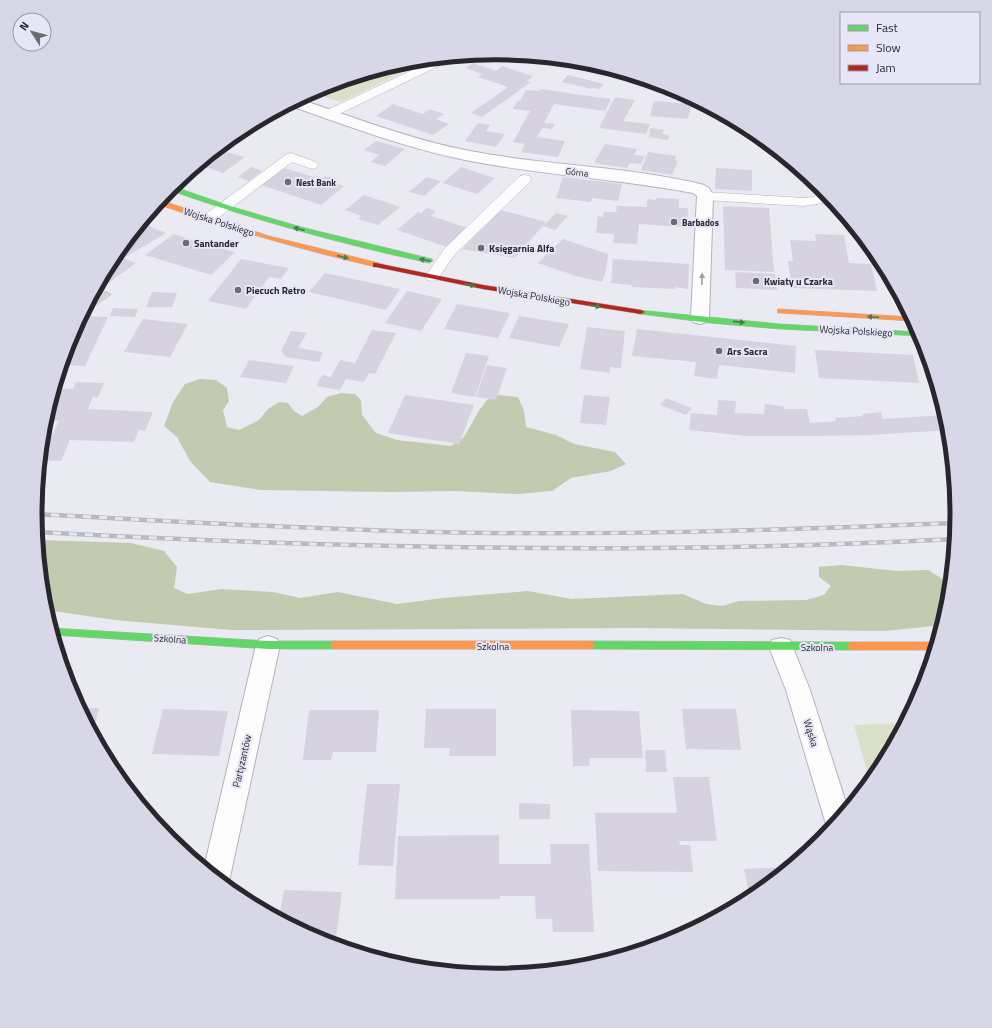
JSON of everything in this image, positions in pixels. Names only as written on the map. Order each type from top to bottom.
[{"type":"main road","name":"Wojska Polskiego","points":[[178,191],[224,207],[339,240],[445,265]]},
{"type":"main road","name":"Wojska Polskiego","points":[[165,204],[262,236],[327,254],[432,277],[577,303],[701,308],[832,330],[912,334]]},
{"type":"main road","name":"Wojska Polskiego","points":[[773,311],[905,318]]},
{"type":"main road","name":"Szkolna","points":[[57,631],[268,645],[781,647],[930,646]]},
{"type":"street","name":"Górna","points":[[301,105],[386,134],[450,152],[523,165],[691,188],[703,192],[705,196]]},
{"type":"street","points":[[701,308],[705,196]]},
{"type":"street","name":"Partyzantów","points":[[217,872],[268,645]]},
{"type":"street","name":"Wąska","points":[[781,647],[798,690],[836,814]]},
{"type":"lane","points":[[329,114],[433,65]]},
{"type":"lane","points":[[208,219],[290,157],[312,165]]},
{"type":"lane","points":[[432,277],[445,265],[450,251],[525,179]]},
{"type":"lane","points":[[705,196],[804,202],[818,200],[821,198]]},
{"type":"green space","points":[[411,68],[341,102],[320,96],[378,75]]},
{"type":"green space","points":[[200,379],[216,380],[227,388],[229,401],[223,410],[227,427],[239,430],[259,420],[268,409],[279,402],[288,403],[294,411],[302,416],[318,407],[327,397],[341,393],[355,394],[361,400],[362,415],[376,433],[397,440],[451,446],[464,437],[487,400],[499,395],[518,397],[524,411],[526,427],[556,435],[574,444],[615,452],[626,464],[611,471],[571,478],[552,491],[517,494],[454,491],[389,492],[261,490],[210,482],[190,461],[177,437],[164,426],[173,402],[185,384]]},
{"type":"green space","points":[[43,540],[131,543],[164,551],[177,567],[174,588],[188,594],[221,589],[273,592],[300,598],[338,592],[397,604],[443,598],[528,591],[571,599],[683,594],[706,604],[722,606],[739,601],[806,600],[824,595],[831,586],[819,577],[819,567],[841,565],[897,571],[928,570],[945,581],[937,625],[884,631],[638,628],[231,630],[115,620],[53,611],[46,573]]},
{"type":"green space","points":[[899,723],[868,774],[854,725]]},
{"type":"building","points":[[473,63],[496,71],[502,66],[533,76],[527,81],[531,82],[482,117],[471,113],[508,87],[478,77],[482,74],[466,68]]},
{"type":"building","points":[[542,63],[555,64],[571,67],[569,69]]},
{"type":"building","points":[[568,75],[604,84],[599,89],[591,89],[562,82]]},
{"type":"building","points":[[541,89],[611,99],[605,111],[554,104],[544,123],[555,124],[552,129],[542,128],[537,137],[565,141],[558,157],[521,152],[525,144],[513,142],[530,111],[513,109],[518,100],[520,101],[526,90],[540,91]]},
{"type":"building","points":[[615,97],[635,100],[623,121],[650,124],[646,134],[599,128]]},
{"type":"building","points":[[654,101],[692,105],[688,119],[650,116]]},
{"type":"building","points":[[393,104],[423,114],[430,109],[444,114],[436,119],[449,124],[433,135],[376,116]]},
{"type":"building","points":[[272,119],[227,152],[245,157],[223,173],[205,167],[244,137]]},
{"type":"building","points":[[478,123],[490,125],[486,131],[505,134],[496,147],[465,141]]},
{"type":"building","points":[[650,128],[664,130],[662,134],[669,135],[668,140],[649,137]]},
{"type":"building","points":[[376,141],[405,149],[385,166],[371,162],[379,155],[364,150]]},
{"type":"building","points":[[605,144],[637,149],[634,155],[645,156],[641,164],[630,163],[627,168],[594,163]]},
{"type":"building","points":[[648,152],[676,156],[675,160],[678,161],[672,175],[641,170]]},
{"type":"building","points":[[251,167],[262,171],[249,181],[238,177]]},
{"type":"building","points":[[461,167],[495,178],[477,194],[443,183]]},
{"type":"building","points":[[284,168],[321,179],[325,176],[338,180],[334,183],[344,186],[321,205],[261,185]]},
{"type":"building","points":[[716,168],[752,170],[752,191],[715,189]]},
{"type":"building","points":[[427,177],[441,181],[424,196],[409,192]]},
{"type":"building","points":[[563,177],[622,184],[618,201],[592,198],[591,202],[556,198]]},
{"type":"building","points":[[364,195],[400,207],[378,225],[358,219],[361,216],[345,210]]},
{"type":"building","points":[[656,198],[679,199],[679,208],[688,208],[687,227],[639,224],[637,244],[613,243],[614,234],[596,233],[598,216],[603,217],[604,212],[616,212],[617,206],[647,207],[647,199],[656,200]]},
{"type":"building","points":[[723,206],[769,208],[774,272],[725,270]]},
{"type":"building","points":[[427,208],[436,211],[431,216],[468,228],[447,247],[397,230],[418,212],[421,213]]},
{"type":"building","points":[[501,210],[546,222],[515,258],[462,249]]},
{"type":"building","points":[[556,213],[568,216],[555,230],[543,226]]},
{"type":"building","points":[[147,225],[166,233],[126,257],[123,256]]},
{"type":"building","points":[[174,234],[235,252],[211,275],[145,255]]},
{"type":"building","points":[[815,234],[844,235],[849,263],[871,264],[877,291],[792,288],[788,261],[793,261],[790,240],[816,241]]},
{"type":"building","points":[[563,239],[608,254],[606,271],[602,282],[576,276],[538,263]]},
{"type":"building","points":[[122,258],[136,263],[103,287]]},
{"type":"building","name":"Piecuch Retro","points":[[241,259],[289,268],[281,279],[269,277],[246,309],[208,301]]},
{"type":"building","points":[[613,259],[689,264],[688,289],[675,287],[675,289],[632,287],[632,285],[611,283]]},
{"type":"building","name":"Kwiaty u Czarka","points":[[735,272],[775,274],[777,290],[736,288]]},
{"type":"building","points":[[325,273],[400,289],[386,310],[309,292]]},
{"type":"building","points":[[102,289],[113,294],[96,306],[93,305]]},
{"type":"building","points":[[407,291],[442,299],[421,331],[385,323]]},
{"type":"building","points":[[152,292],[177,293],[172,307],[146,307]]},
{"type":"building","points":[[457,304],[510,313],[498,338],[444,329]]},
{"type":"building","points":[[113,308],[138,309],[135,317],[110,316]]},
{"type":"building","points":[[88,316],[108,317],[85,366],[67,365]]},
{"type":"building","points":[[519,316],[569,324],[559,347],[509,338]]},
{"type":"building","points":[[143,319],[188,324],[170,357],[124,352]]},
{"type":"building","points":[[587,327],[625,331],[621,368],[610,367],[610,373],[580,369]]},
{"type":"building","points":[[637,329],[796,346],[795,373],[719,365],[717,379],[694,376],[696,362],[632,356]]},
{"type":"building","points":[[372,330],[396,333],[375,374],[369,373],[364,382],[346,379],[340,390],[316,386],[322,375],[331,377],[340,360],[355,363]]},
{"type":"building","points":[[291,331],[307,333],[298,348],[323,352],[319,362],[286,357],[281,351]]},
{"type":"building","points":[[815,350],[913,355],[919,383],[819,378]]},
{"type":"building","points":[[466,353],[489,356],[475,397],[451,393]]},
{"type":"building","points":[[249,360],[294,366],[286,383],[240,377]]},
{"type":"building","points":[[487,365],[507,368],[496,400],[476,397]]},
{"type":"building","points":[[76,382],[104,383],[98,397],[93,397],[88,409],[153,412],[145,431],[139,430],[134,442],[70,440],[61,461],[45,460],[48,446],[59,421],[52,420],[59,388],[73,389]]},
{"type":"building","points":[[405,395],[474,405],[459,444],[388,433]]},
{"type":"building","points":[[584,395],[610,397],[606,425],[580,423]]},
{"type":"building","points":[[666,398],[692,408],[686,415],[660,405]]},
{"type":"building","points":[[718,400],[736,401],[735,413],[764,414],[765,404],[783,406],[784,409],[807,409],[810,423],[836,421],[835,418],[863,416],[862,414],[881,412],[883,419],[939,415],[942,430],[871,435],[747,436],[689,430],[691,413],[717,415]]},
{"type":"building","points":[[86,708],[99,708],[95,725]]},
{"type":"building","points":[[163,709],[228,711],[219,756],[152,754]]},
{"type":"building","points":[[426,709],[496,709],[496,756],[449,756],[450,748],[424,748]]},
{"type":"building","points":[[682,709],[736,709],[741,750],[686,749]]},
{"type":"building","points":[[309,710],[379,710],[376,752],[333,752],[331,760],[303,760]]},
{"type":"building","points":[[571,710],[639,711],[643,758],[589,758],[590,766],[573,766]]},
{"type":"building","points":[[645,750],[665,750],[667,772],[646,772]]},
{"type":"building","points":[[673,777],[709,777],[717,841],[679,841],[680,845],[690,845],[693,872],[598,871],[595,813],[677,813]]},
{"type":"building","points":[[367,784],[400,784],[393,866],[358,865]]},
{"type":"building","points":[[519,803],[550,804],[550,819],[519,819]]},
{"type":"building","points":[[499,835],[499,864],[551,864],[550,844],[589,844],[594,932],[553,932],[552,919],[536,919],[535,896],[500,896],[500,899],[395,899],[398,836]]},
{"type":"building","points":[[780,867],[748,891],[744,869]]},
{"type":"building","points":[[284,890],[342,892],[336,938],[280,913]]},
{"type":"railway","points":[[42,514],[333,529],[498,533],[694,532],[950,523]]},
{"type":"railway","points":[[43,532],[266,543],[496,548],[726,547],[949,539]]},
{"type":"traffic: fast","points":[[178,191],[234,210],[298,229],[429,261]]},
{"type":"traffic: fast","points":[[641,312],[676,317],[780,327],[912,334]]},
{"type":"traffic: fast","points":[[57,631],[268,645],[335,645]]},
{"type":"traffic: fast","points":[[590,645],[852,646]]},
{"type":"traffic: slow","points":[[165,204],[212,221],[266,237],[376,265]]},
{"type":"traffic: slow","points":[[781,311],[905,319]]},
{"type":"traffic: slow","points":[[335,645],[590,645]]},
{"type":"traffic: slow","points":[[852,646],[930,646]]},
{"type":"traffic: jam","points":[[376,265],[483,287],[641,312]]},
{"type":"place","name":"Nest Bank","points":[[288,182]]},
{"type":"place","name":"Barbados","points":[[674,222]]},
{"type":"place","name":"Santander","points":[[186,243]]},
{"type":"place","name":"Księgarnia Alfa","points":[[481,248]]},
{"type":"place","name":"Kwiaty u Czarka","points":[[756,281]]},
{"type":"place","name":"Piecuch Retro","points":[[238,290]]},
{"type":"place","name":"Ars Sacra","points":[[719,351]]}]
